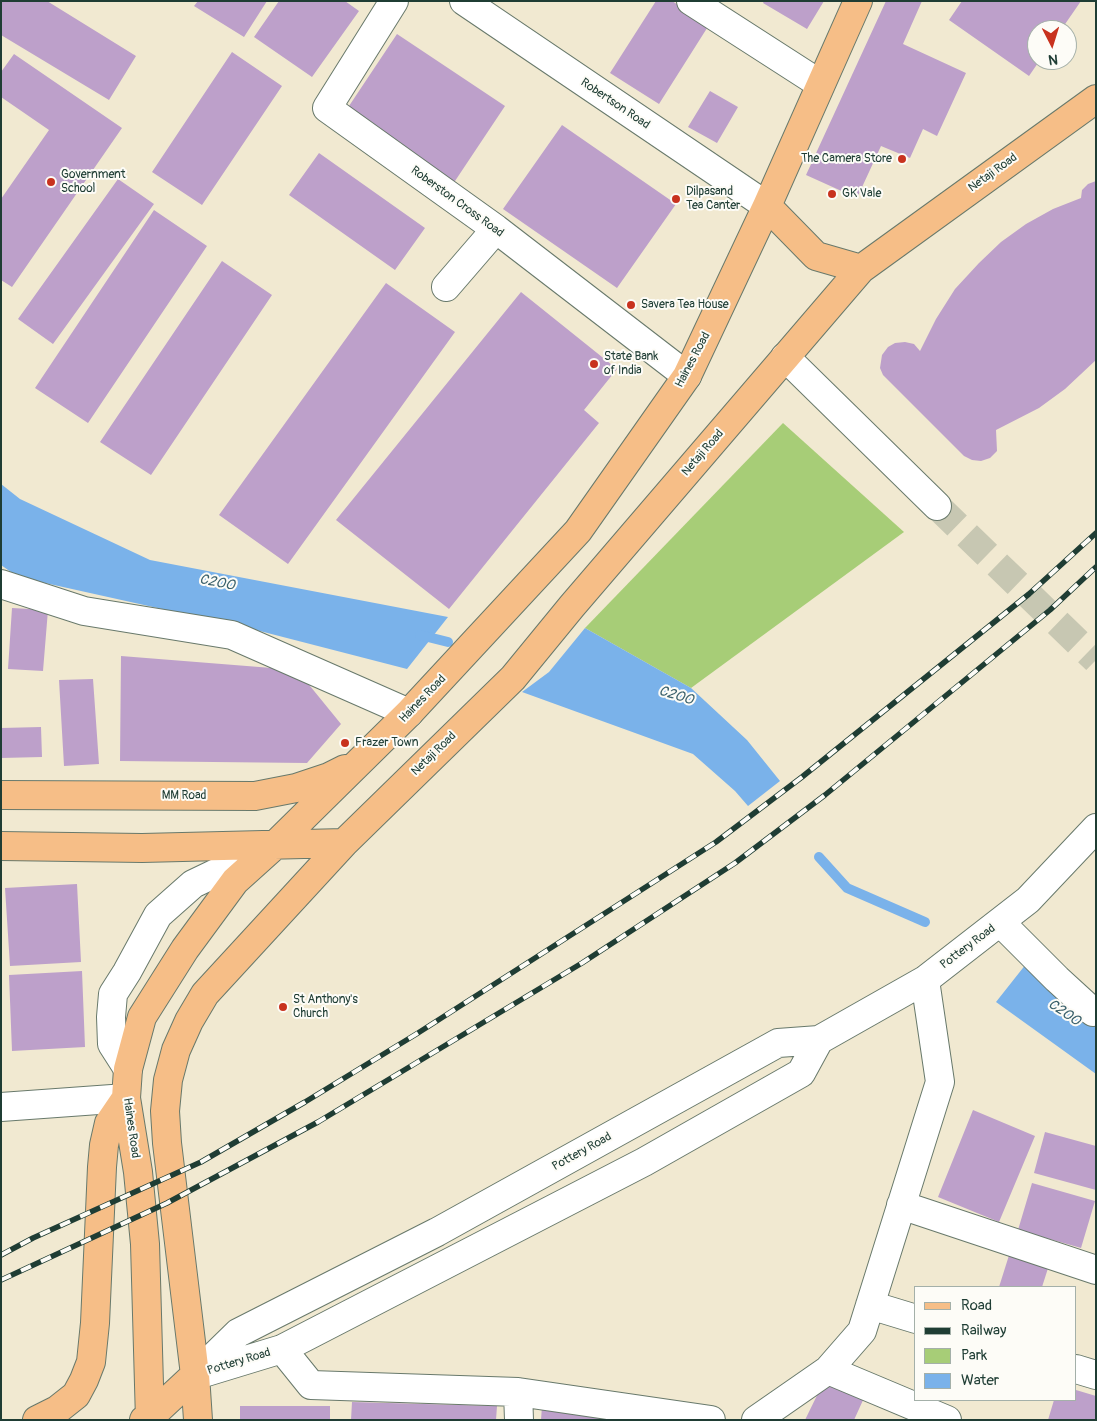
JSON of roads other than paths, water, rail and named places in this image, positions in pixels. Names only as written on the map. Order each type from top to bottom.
[{"type":"main road","name":"Haines Road","points":[[148,1419],[145,1244],[138,1172],[126,1098],[128,1069],[142,1017],[185,949],[235,881],[275,845],[410,713],[578,531],[687,376],[767,206],[858,1]]},
{"type":"main road","name":"Netaji Road","points":[[344,843],[513,678],[862,269],[1096,99]]},
{"type":"main road","points":[[767,206],[816,256],[862,269]]},
{"type":"main road","name":"MM Road","points":[[1,795],[255,796],[296,788],[329,777],[360,762]]},
{"type":"main road","points":[[1,846],[142,848],[344,843]]},
{"type":"main road","points":[[198,1420],[195,1375],[167,1143],[165,1112],[168,1080],[176,1050],[189,1021],[205,994],[344,843]]},
{"type":"main road","points":[[37,1420],[58,1410],[76,1395],[91,1362],[95,1323],[103,1152],[108,1123],[126,1098]]},
{"type":"main road","points":[[148,1419],[195,1375]]},
{"type":"street","name":"Roberston Cross Road","points":[[394,1],[326,108],[496,229],[687,376]]},
{"type":"street","name":"Robertson Road","points":[[464,1],[767,206]]},
{"type":"street","points":[[691,1],[820,84]]},
{"type":"street","points":[[446,287],[496,229]]},
{"type":"street","points":[[785,357],[937,506]]},
{"type":"street","points":[[1,584],[84,611],[232,635],[410,713]]},
{"type":"street","name":"Pottery Road","points":[[195,1375],[238,1333],[437,1232],[778,1043],[819,1040],[925,980],[1028,900],[1096,828]]},
{"type":"street","points":[[128,1069],[112,1044],[112,994],[127,972],[158,915],[193,884],[275,845]]},
{"type":"street","points":[[1000,922],[1093,1012]]},
{"type":"street","points":[[756,1420],[828,1370],[862,1331],[940,1082],[925,980]]},
{"type":"street","name":"Pottery Road","points":[[195,1375],[282,1349],[644,1162],[801,1073],[819,1040]]},
{"type":"street","points":[[1,1107],[126,1098]]},
{"type":"street","points":[[901,1205],[1096,1270]]},
{"type":"street","points":[[870,1305],[914,1318]]},
{"type":"street","points":[[282,1349],[311,1386],[518,1392],[711,1420]]},
{"type":"street","points":[[1077,1369],[1096,1376]]},
{"type":"street","points":[[828,1370],[947,1420]]},
{"type":"street","points":[[518,1392],[519,1420]]},
{"type":"water","points":[[1,484],[20,499],[150,560],[448,617],[407,669],[252,629],[18,577],[1,565]]},
{"type":"water","points":[[585,628],[691,688],[747,740],[780,781],[748,806],[735,791],[693,754],[522,692],[549,672]]},
{"type":"water","points":[[1030,959],[1096,1017],[1096,1074],[996,1002]]},
{"type":"waterway","name":"C200","points":[[420,635],[448,642]]},
{"type":"waterway","name":"C200","points":[[819,857],[847,888],[925,922]]},
{"type":"tunnel","points":[[937,506],[1096,660]]},
{"type":"railway","points":[[1,1255],[33,1238],[201,1162],[305,1102],[418,1033],[716,842],[802,777],[1029,594],[1096,533]]},
{"type":"railway","points":[[1,1280],[167,1203],[318,1122],[582,963],[735,863],[825,795],[1050,610],[1096,567]]},
{"type":"place","name":"The Camera Store","points":[[902,159]]},
{"type":"place","name":"Government School","points":[[51,182]]},
{"type":"place","name":"GK Vale","points":[[832,194]]},
{"type":"place","name":"Dilpasand Tea Canter","points":[[676,199]]},
{"type":"place","name":"Savera Tea House","points":[[631,305]]},
{"type":"place","name":"State Bank of India","points":[[594,364]]},
{"type":"place","name":"Frazer Town","points":[[345,743]]},
{"type":"place","name":"St Anthony's Church","points":[[283,1007]]}]
